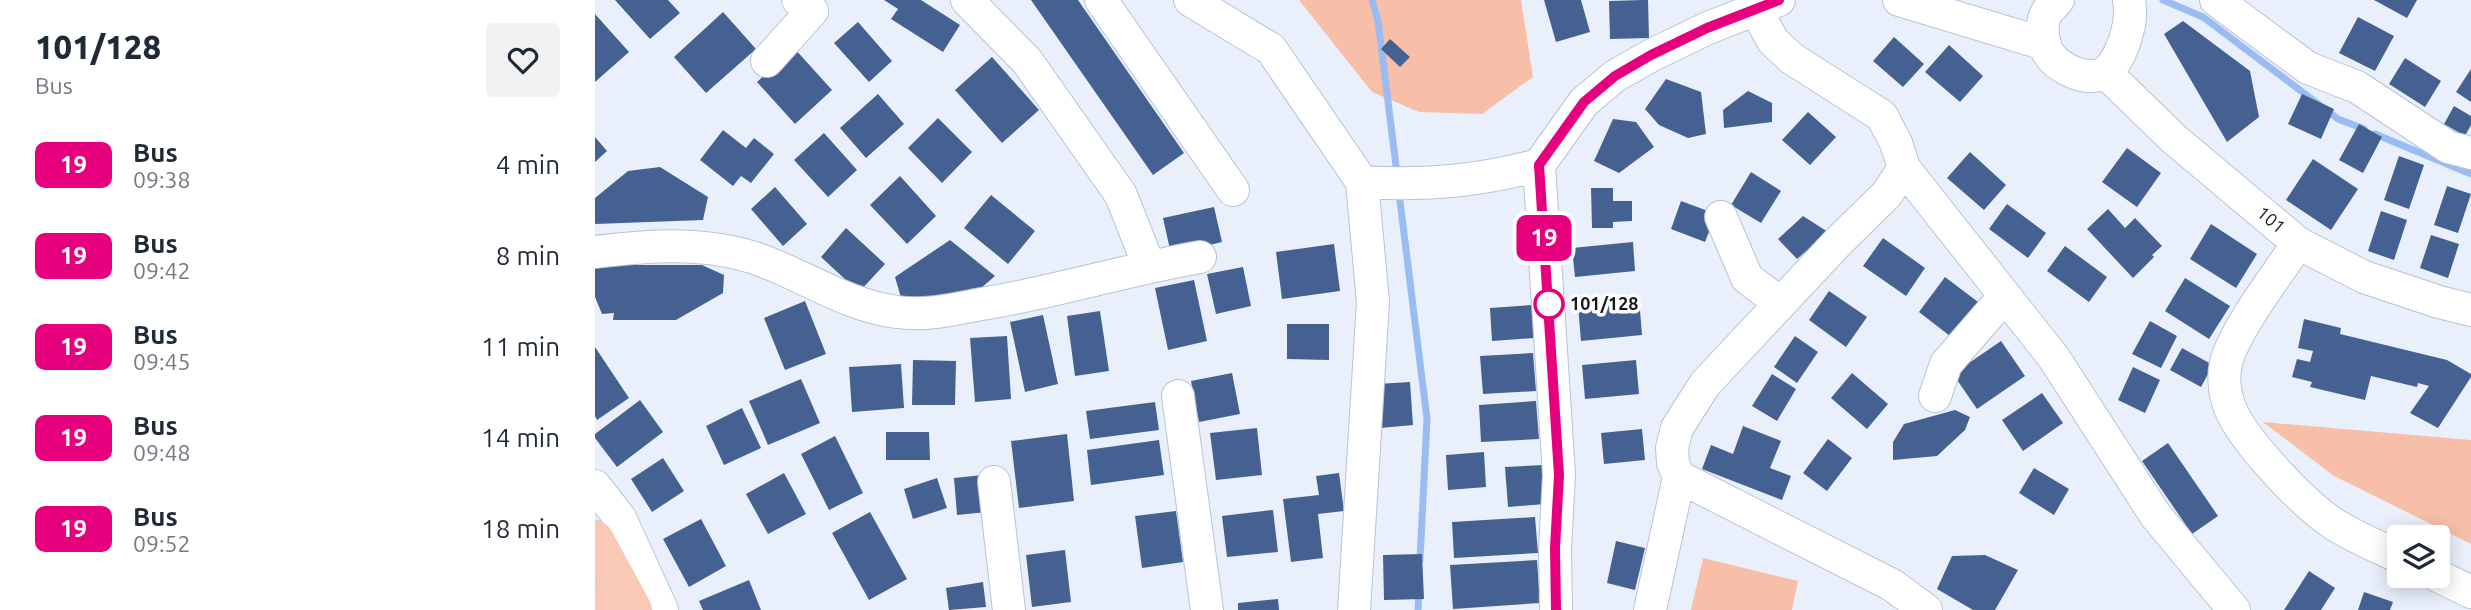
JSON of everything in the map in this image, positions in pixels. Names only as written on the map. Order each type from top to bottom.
[{"type":"highway","points":[[595,540],[633,610]]},
{"type":"highway","points":[[595,604],[599,610]]},
{"type":"street","points":[[767,61],[812,11],[798,0]]},
{"type":"street","points":[[967,0],[1027,61],[1121,195],[1149,266]]},
{"type":"street","points":[[1101,0],[1233,190]]},
{"type":"street","points":[[1190,0],[1271,49],[1362,182],[1373,302],[1354,610]]},
{"type":"street","points":[[1899,0],[2045,44]]},
{"type":"street","points":[[2058,0],[2046,13],[2042,28],[2049,55],[2064,67],[2079,74],[2095,76],[2106,73],[2118,59],[2131,16],[2129,0]]},
{"type":"street","points":[[2215,0],[2308,68],[2357,86],[2448,147],[2471,153]]},
{"type":"street","points":[[1362,182],[1406,185],[1448,183],[1495,177],[1539,165],[1584,102],[1615,76],[1707,28],[1768,5],[1773,41],[1791,58],[1882,116],[1896,143],[1904,168],[2054,358],[2156,516],[2234,610]]},
{"type":"street","name":"101","points":[[2106,73],[2174,139],[2298,243],[2364,277],[2471,310]]},
{"type":"street","points":[[1539,165],[1559,475],[1555,548],[1556,610]]},
{"type":"street","points":[[1650,610],[1679,478],[1673,463],[1672,448],[1677,428],[1705,384],[1839,241],[1887,194],[1904,168]]},
{"type":"street","points":[[1721,217],[1747,278],[1780,303]]},
{"type":"street","points":[[2298,243],[2246,323],[2227,358],[2224,389],[2231,410],[2248,437],[2303,500],[2337,526],[2387,551]]},
{"type":"street","points":[[595,252],[667,246],[706,247],[762,261],[828,290],[898,313],[930,313],[1032,297],[1149,266],[1200,257]]},
{"type":"street","points":[[1935,396],[1947,364],[2005,296]]},
{"type":"street","points":[[1178,396],[1207,610]]},
{"type":"street","points":[[1679,478],[1892,585],[1926,610]]},
{"type":"street","points":[[994,482],[1009,610]]},
{"type":"street","points":[[595,486],[620,518],[662,610]]},
{"type":"street","points":[[2450,582],[2471,592]]},
{"type":"shaded area","points":[[1299,0],[1521,0],[1533,77],[1482,114],[1419,112],[1372,92]]},
{"type":"shaded area","points":[[2263,422],[2471,440],[2471,544],[2450,534],[2450,525],[2433,525],[2334,476]]},
{"type":"shaded area","points":[[1703,558],[1798,581],[1792,610],[1691,610]]},
{"type":"building","points":[[615,0],[668,0],[680,13],[650,39]]},
{"type":"building","points":[[884,0],[921,0],[960,25],[943,52],[891,19],[898,9]]},
{"type":"building","points":[[1031,0],[1078,0],[1184,153],[1153,175]]},
{"type":"building","points":[[1544,0],[1581,0],[1590,32],[1556,42]]},
{"type":"building","points":[[1648,0],[1649,38],[1610,39],[1609,1]]},
{"type":"building","points":[[2374,0],[2417,0],[2407,18]]},
{"type":"building","points":[[723,12],[756,49],[706,93],[674,57]]},
{"type":"building","points":[[595,14],[629,52],[595,82]]},
{"type":"building","points":[[2358,17],[2394,36],[2375,71],[2339,53]]},
{"type":"building","points":[[2183,21],[2250,71],[2259,117],[2227,142],[2164,34]]},
{"type":"building","points":[[858,22],[892,61],[869,82],[834,43]]},
{"type":"building","points":[[1894,37],[1924,64],[1903,87],[1873,61]]},
{"type":"building","points":[[1390,39],[1410,57],[1400,67],[1381,49]]},
{"type":"building","points":[[1949,45],[1983,76],[1960,102],[1925,72]]},
{"type":"building","points":[[794,48],[832,90],[795,124],[757,82]]},
{"type":"building","points":[[992,57],[1039,110],[1002,143],[955,90]]},
{"type":"building","points":[[2405,58],[2441,81],[2425,107],[2389,84]]},
{"type":"building","points":[[2471,69],[2471,102],[2456,92]]},
{"type":"building","points":[[1666,79],[1701,92],[1706,134],[1688,138],[1659,125],[1645,109]]},
{"type":"building","points":[[1748,91],[1772,103],[1772,122],[1724,128],[1723,110]]},
{"type":"building","points":[[878,94],[904,124],[866,158],[840,128]]},
{"type":"building","points":[[2302,94],[2334,109],[2321,139],[2288,124]]},
{"type":"building","points":[[2454,106],[2471,116],[2471,125],[2465,136],[2444,124]]},
{"type":"building","points":[[1808,112],[1836,137],[1810,165],[1782,140]]},
{"type":"building","points":[[938,118],[972,152],[942,183],[908,148]]},
{"type":"building","points":[[1613,119],[1636,122],[1654,147],[1619,173],[1594,161]]},
{"type":"building","points":[[2359,124],[2382,137],[2363,173],[2339,160]]},
{"type":"building","points":[[723,130],[746,148],[754,138],[774,154],[751,183],[741,176],[733,186],[700,160]]},
{"type":"building","points":[[824,133],[857,170],[828,197],[794,160]]},
{"type":"building","points":[[595,137],[607,151],[595,162]]},
{"type":"building","points":[[2127,148],[2161,173],[2137,207],[2102,182]]},
{"type":"building","points":[[1970,152],[2006,185],[1984,210],[1947,178]]},
{"type":"building","points":[[2399,156],[2424,165],[2409,209],[2384,200]]},
{"type":"building","points":[[2313,159],[2358,189],[2331,230],[2286,200]]},
{"type":"building","points":[[660,167],[708,197],[703,220],[595,224],[595,198],[628,171]]},
{"type":"building","points":[[1751,172],[1781,191],[1761,223],[1731,205]]},
{"type":"building","points":[[900,176],[936,216],[907,244],[870,205]]},
{"type":"building","points":[[2447,186],[2471,194],[2458,233],[2434,225]]},
{"type":"building","points":[[775,187],[807,224],[783,246],[751,209]]},
{"type":"building","points":[[1591,188],[1613,188],[1613,201],[1632,201],[1632,221],[1613,222],[1613,228],[1592,228]]},
{"type":"building","points":[[991,195],[1035,231],[1008,264],[964,228]]},
{"type":"building","points":[[1681,201],[1716,214],[1705,242],[1671,229]]},
{"type":"building","points":[[2007,204],[2046,233],[2028,258],[1989,229]]},
{"type":"building","points":[[1214,207],[1222,242],[1171,254],[1163,218]]},
{"type":"building","points":[[2108,209],[2125,228],[2135,218],[2162,246],[2133,278],[2087,229]]},
{"type":"building","points":[[2381,211],[2407,220],[2394,260],[2368,251]]},
{"type":"building","points":[[1803,216],[1828,232],[1797,259],[1778,239]]},
{"type":"building","points":[[2211,224],[2257,254],[2236,288],[2190,259]]},
{"type":"building","points":[[846,228],[885,264],[859,292],[821,257]]},
{"type":"building","points":[[2431,235],[2459,244],[2448,278],[2420,268]]},
{"type":"building","points":[[1883,238],[1925,268],[1906,296],[1863,266]]},
{"type":"building","points":[[950,240],[995,276],[972,296],[904,308],[895,277]]},
{"type":"building","points":[[1633,242],[1635,271],[1575,277],[1572,248]]},
{"type":"building","points":[[1334,244],[1340,291],[1282,299],[1276,252]]},
{"type":"building","points":[[2065,246],[2107,277],[2089,302],[2047,271]]},
{"type":"building","points":[[595,265],[702,265],[724,275],[723,293],[676,320],[613,320],[614,313],[602,314],[595,297]]},
{"type":"building","points":[[1243,267],[1251,306],[1216,314],[1207,274]]},
{"type":"building","points":[[1945,277],[1986,308],[1959,343],[1919,312]]},
{"type":"building","points":[[2185,278],[2230,306],[2209,339],[2165,311]]},
{"type":"building","points":[[1194,280],[1207,341],[1168,350],[1155,288]]},
{"type":"building","points":[[1829,291],[1867,317],[1846,347],[1809,320]]},
{"type":"building","points":[[1639,298],[1642,335],[1581,341],[1578,305]]},
{"type":"building","points":[[805,301],[826,354],[785,370],[764,318]]},
{"type":"building","points":[[1532,305],[1534,338],[1492,341],[1490,308]]},
{"type":"building","points":[[1100,311],[1109,371],[1075,376],[1067,316]]},
{"type":"building","points":[[1043,315],[1058,384],[1025,392],[1010,322]]},
{"type":"building","points":[[2304,319],[2341,328],[2340,334],[2447,360],[2471,374],[2471,377],[2438,428],[2410,413],[2429,386],[2418,383],[2417,387],[2371,376],[2365,400],[2310,387],[2312,382],[2292,377],[2297,359],[2310,362],[2313,351],[2298,348]]},
{"type":"building","points":[[2150,321],[2177,336],[2161,368],[2132,354]]},
{"type":"building","points":[[1287,324],[1329,324],[1329,360],[1287,359]]},
{"type":"building","points":[[1007,336],[1011,399],[975,402],[970,338]]},
{"type":"building","points":[[1795,336],[1818,352],[1797,383],[1774,367]]},
{"type":"building","points":[[2001,341],[2025,376],[1977,409],[1953,374]]},
{"type":"building","points":[[595,347],[629,398],[597,420],[595,416]]},
{"type":"building","points":[[2182,348],[2213,365],[2201,387],[2170,370]]},
{"type":"building","points":[[1533,353],[1536,391],[1483,394],[1480,356]]},
{"type":"building","points":[[913,360],[956,361],[955,405],[912,405]]},
{"type":"building","points":[[1636,360],[1639,394],[1585,399],[1582,365]]},
{"type":"building","points":[[901,364],[904,408],[852,412],[849,367]]},
{"type":"building","points":[[2133,367],[2160,380],[2145,413],[2118,400]]},
{"type":"building","points":[[1232,373],[1240,414],[1199,422],[1191,381]]},
{"type":"building","points":[[1852,373],[1888,404],[1867,429],[1831,398]]},
{"type":"building","points":[[1772,374],[1796,389],[1777,421],[1752,406]]},
{"type":"building","points":[[801,379],[820,423],[768,445],[749,401]]},
{"type":"building","points":[[1410,382],[1413,425],[1380,428],[1377,384]]},
{"type":"building","points":[[2042,393],[2063,423],[2023,451],[2002,420]]},
{"type":"building","points":[[640,400],[663,432],[617,467],[595,438],[595,434]]},
{"type":"building","points":[[1536,401],[1539,439],[1481,442],[1479,405]]},
{"type":"building","points":[[1155,402],[1159,430],[1090,439],[1086,411]]},
{"type":"building","points":[[742,408],[761,448],[724,465],[706,426]]},
{"type":"building","points":[[1955,410],[1970,417],[1965,430],[1937,456],[1893,460],[1893,442],[1904,424]]},
{"type":"building","points":[[1743,426],[1781,441],[1770,468],[1791,476],[1782,500],[1702,469],[1711,445],[1733,454]]},
{"type":"building","points":[[1257,428],[1262,475],[1216,480],[1210,433]]},
{"type":"building","points":[[1642,429],[1645,460],[1604,464],[1601,433]]},
{"type":"building","points":[[886,432],[929,432],[930,460],[886,460]]},
{"type":"building","points":[[1067,434],[1074,501],[1019,508],[1011,441]]},
{"type":"building","points":[[835,436],[863,493],[829,510],[801,454]]},
{"type":"building","points":[[1828,439],[1852,458],[1827,491],[1803,473]]},
{"type":"building","points":[[1159,440],[1164,475],[1091,485],[1087,450]]},
{"type":"building","points":[[2168,443],[2218,516],[2192,534],[2142,461]]},
{"type":"building","points":[[1484,452],[1486,487],[1448,490],[1446,455]]},
{"type":"building","points":[[663,458],[684,491],[652,512],[631,479]]},
{"type":"building","points":[[1543,465],[1545,504],[1508,507],[1505,467]]},
{"type":"building","points":[[2034,468],[2069,489],[2054,515],[2019,493]]},
{"type":"building","points":[[784,473],[806,514],[768,534],[746,494]]},
{"type":"building","points":[[1339,473],[1344,511],[1318,514],[1323,558],[1291,562],[1283,499],[1319,495],[1316,476]]},
{"type":"building","points":[[983,475],[987,512],[957,515],[954,478]]},
{"type":"building","points":[[937,478],[947,508],[913,519],[904,489]]},
{"type":"building","points":[[1273,510],[1278,552],[1227,557],[1222,516]]},
{"type":"building","points":[[1176,511],[1183,562],[1142,568],[1135,516]]},
{"type":"building","points":[[870,512],[907,579],[869,600],[832,533]]},
{"type":"building","points":[[1535,517],[1538,553],[1454,558],[1452,522]]},
{"type":"building","points":[[701,519],[726,566],[689,587],[663,539]]},
{"type":"building","points":[[1616,541],[1645,548],[1635,590],[1607,583]]},
{"type":"building","points":[[1065,550],[1071,602],[1032,607],[1026,555]]},
{"type":"building","points":[[1422,554],[1424,599],[1384,600],[1383,555]]},
{"type":"building","points":[[1985,555],[2018,570],[1995,610],[1973,610],[1937,589],[1952,556]]},
{"type":"building","points":[[1537,560],[1540,603],[1453,609],[1450,565]]},
{"type":"building","points":[[2309,571],[2335,588],[2321,610],[2284,610]]},
{"type":"building","points":[[749,580],[761,610],[703,610],[699,601]]},
{"type":"building","points":[[983,582],[986,607],[949,610],[946,588]]},
{"type":"building","points":[[2364,592],[2393,602],[2390,610],[2358,610]]},
{"type":"building","points":[[1278,599],[1279,610],[1238,610],[1238,603]]},
{"type":"waterway","points":[[1372,0],[1378,21],[1397,174]]},
{"type":"waterway","points":[[2163,0],[2203,17],[2338,119],[2364,129]]},
{"type":"waterway","points":[[2375,134],[2471,174]]},
{"type":"waterway","points":[[1399,193],[1427,419],[1420,560]]},
{"type":"waterway","points":[[1418,610],[1419,590]]},
{"type":"bus line","name":"19","points":[[1556,610],[1555,548],[1559,475],[1539,165],[1584,102],[1615,76],[1707,28],[1779,0]]},
{"type":"place","name":"101/128","points":[[1549,304]]}]
